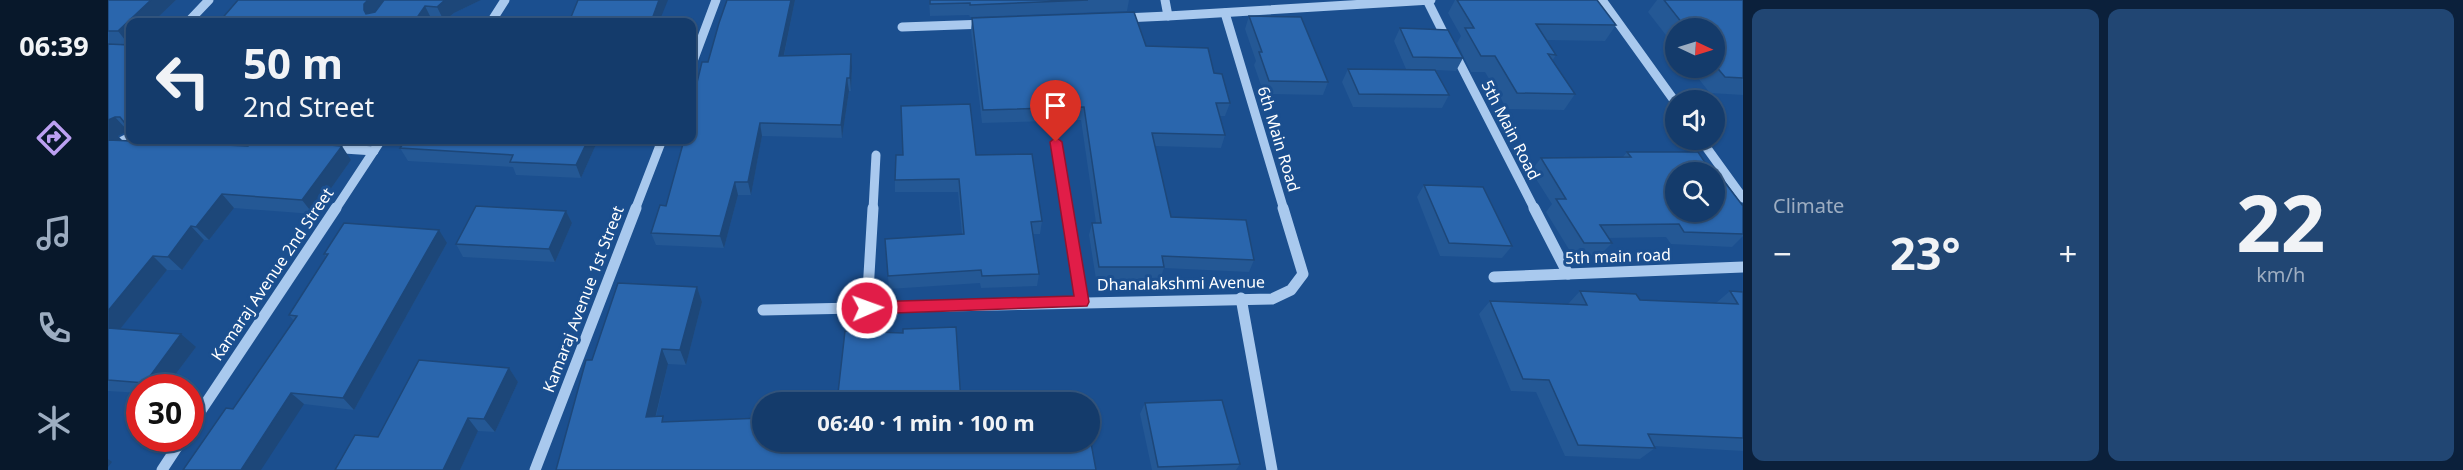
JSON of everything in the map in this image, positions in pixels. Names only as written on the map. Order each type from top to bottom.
[{"type":"street","points":[[192,18],[208,0]]},
{"type":"street","points":[[494,18],[505,0]]},
{"type":"street","points":[[696,53],[716,0]]},
{"type":"street","points":[[1165,0],[1168,16]]},
{"type":"street","points":[[1110,19],[1225,13],[1322,3],[1429,0]]},
{"type":"street","name":"5th Main Road","points":[[1429,0],[1568,274]]},
{"type":"street","points":[[1602,0],[1666,90]]},
{"type":"street","name":"6th Main Road","points":[[1225,13],[1304,274]]},
{"type":"street","points":[[902,27],[995,23]]},
{"type":"street","points":[[108,148],[126,140]]},
{"type":"street","points":[[1056,142],[1082,302]]},
{"type":"street","points":[[263,144],[280,145]]},
{"type":"street","name":"Kamaraj Avenue 2nd Street","points":[[204,406],[378,144]]},
{"type":"street","name":"Kamaraj Avenue 1st Street","points":[[535,470],[660,144]]},
{"type":"street","points":[[315,147],[374,151]]},
{"type":"street","points":[[1708,150],[1743,198]]},
{"type":"street","points":[[867,308],[876,154]]},
{"type":"street","name":"5th main road","points":[[1494,277],[1743,267]]},
{"type":"street","name":"Dhanalakshmi Avenue","points":[[763,310],[1272,298],[1291,290],[1304,274]]},
{"type":"street","points":[[1241,298],[1272,470]]},
{"type":"street","points":[[162,470],[174,452]]},
{"type":"building","points":[[108,0],[151,0],[132,18],[126,18],[126,23],[118,31],[108,31]]},
{"type":"building","points":[[238,0],[368,0],[364,4],[366,14],[375,12],[384,0],[445,0],[437,7],[425,6],[417,18],[222,18]]},
{"type":"building","points":[[578,0],[659,0],[652,18],[571,18]]},
{"type":"building","points":[[727,0],[791,0],[779,56],[851,54],[850,78],[847,78],[841,125],[760,123],[748,182],[735,182],[720,236],[651,233],[660,205],[666,206],[683,144],[696,144],[696,87],[702,62],[708,62]]},
{"type":"building","points":[[930,0],[1088,0],[970,5],[970,3],[930,4]]},
{"type":"building","points":[[1457,0],[1597,0],[1616,25],[1536,24],[1556,55],[1548,54],[1575,94],[1517,93],[1495,56],[1481,56],[1465,28],[1474,28]]},
{"type":"building","points":[[1664,0],[1743,0],[1743,78],[1725,77],[1725,18],[1678,18]]},
{"type":"building","points":[[1134,12],[1146,46],[1208,48],[1214,73],[1222,74],[1230,103],[1216,103],[1225,135],[1152,133],[1171,217],[1246,220],[1254,260],[1162,256],[1164,267],[1099,267],[1092,223],[1101,223],[1084,107],[983,110],[972,18]]},
{"type":"building","points":[[1249,16],[1301,17],[1328,82],[1269,81],[1259,52],[1262,52]]},
{"type":"building","points":[[1400,28],[1448,30],[1463,58],[1413,57]]},
{"type":"building","points":[[108,44],[126,45],[126,120],[124,122],[120,117],[115,117],[108,120]]},
{"type":"building","points":[[1348,69],[1435,70],[1449,95],[1359,94]]},
{"type":"building","points":[[970,104],[976,155],[1032,154],[1042,221],[1031,222],[1039,274],[982,276],[981,270],[888,276],[885,239],[964,234],[959,179],[895,180],[896,155],[903,155],[901,106]]},
{"type":"building","points":[[108,140],[126,141],[126,144],[342,146],[302,200],[222,194],[196,227],[191,226],[168,257],[153,256],[108,311]]},
{"type":"building","points":[[403,144],[586,144],[576,165],[510,162],[513,155],[400,148]]},
{"type":"building","points":[[1627,152],[1698,152],[1705,162],[1665,162],[1665,222],[1725,222],[1725,183],[1743,206],[1743,234],[1684,232],[1679,224],[1600,225],[1612,243],[1584,243],[1556,199],[1566,199],[1541,158],[1631,157]]},
{"type":"building","points":[[1424,185],[1483,187],[1512,246],[1449,243]]},
{"type":"building","points":[[476,206],[566,211],[549,249],[456,244]]},
{"type":"building","points":[[344,223],[439,230],[343,398],[291,393],[241,470],[183,470],[195,452],[204,452],[204,440],[226,408],[233,409],[297,316],[289,315],[328,254],[324,254]]},
{"type":"building","points":[[618,283],[697,287],[680,350],[662,349],[646,417],[663,416],[662,422],[752,418],[752,452],[1093,452],[1096,470],[556,470],[586,360],[592,360]]},
{"type":"building","points":[[1580,291],[1636,294],[1640,300],[1738,304],[1730,291],[1743,292],[1743,438],[1648,434],[1655,448],[1578,445],[1549,380],[1523,379],[1490,301],[1587,305]]},
{"type":"building","points":[[956,327],[960,392],[838,392],[845,331],[903,333],[903,329]]},
{"type":"building","points":[[108,328],[181,334],[152,374],[126,374],[126,381],[108,380]]},
{"type":"building","points":[[419,360],[509,368],[484,419],[468,418],[443,470],[335,470],[355,435],[378,437]]},
{"type":"building","points":[[1222,400],[1240,464],[1158,467],[1145,403]]},
{"type":"route","points":[[867,308],[1082,302],[1056,142]]}]
